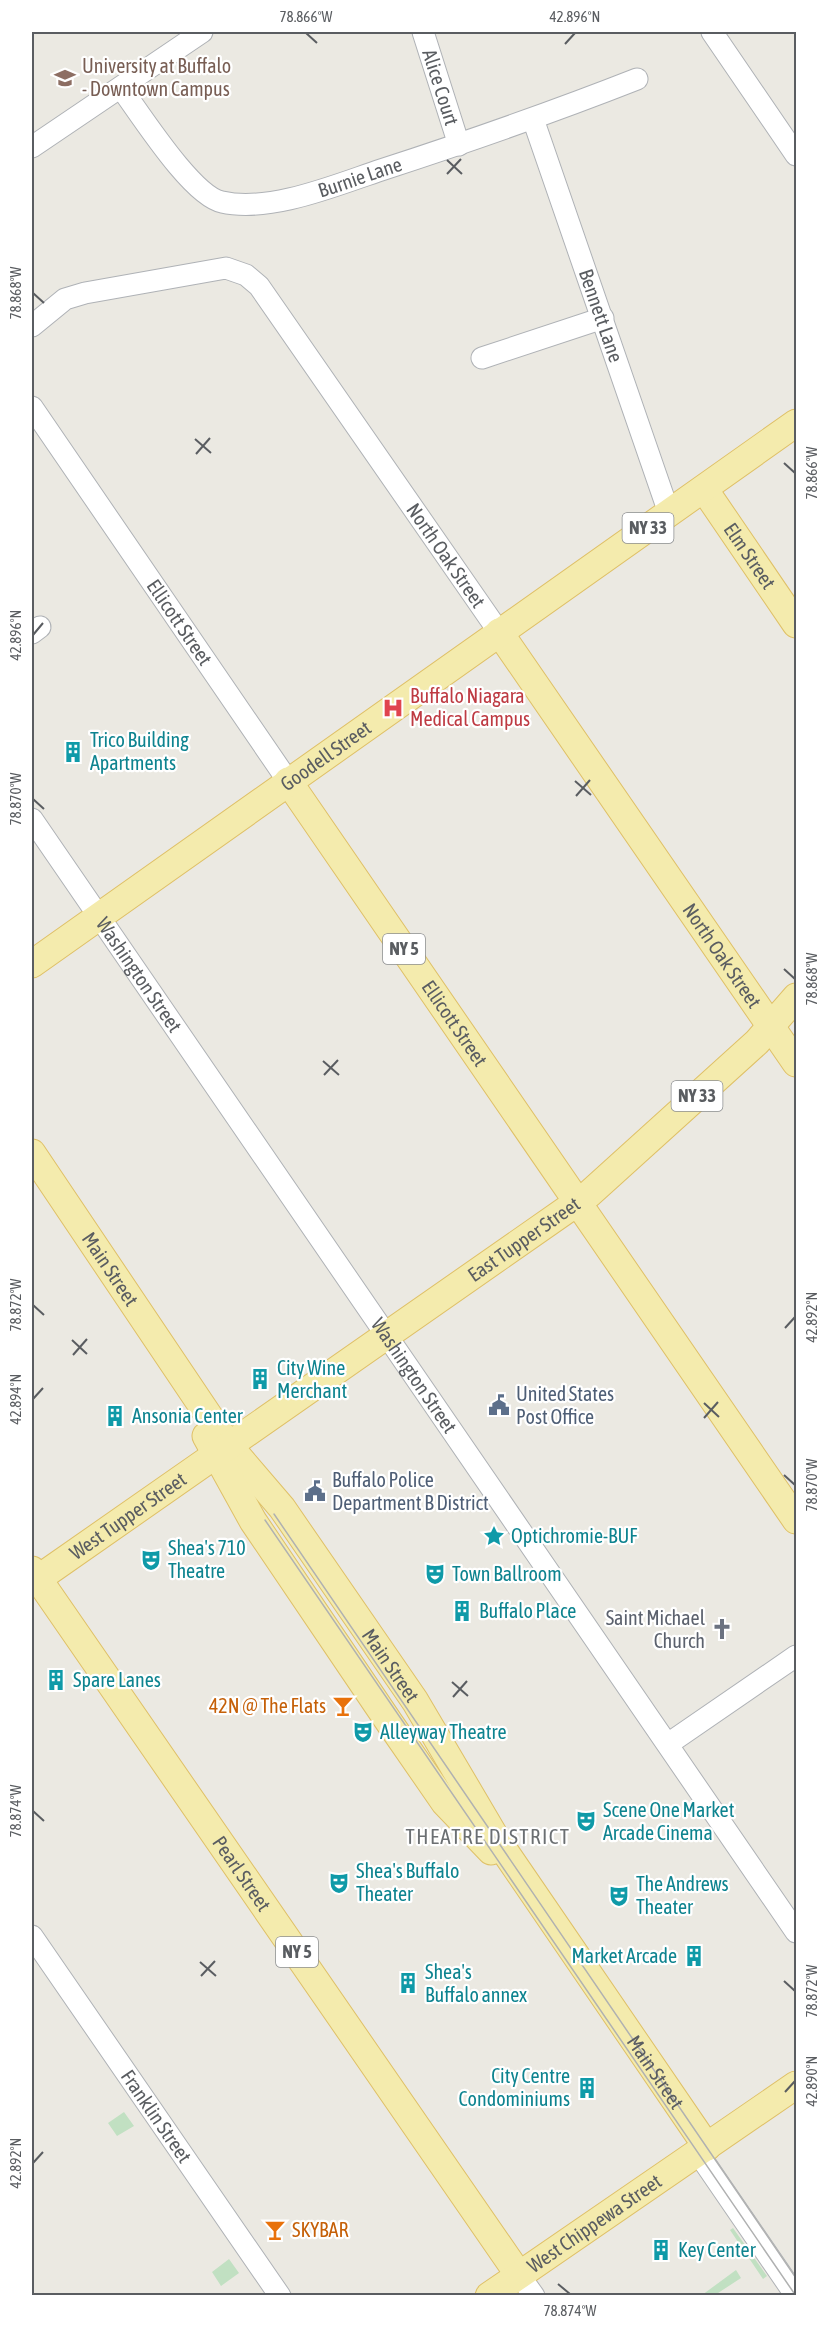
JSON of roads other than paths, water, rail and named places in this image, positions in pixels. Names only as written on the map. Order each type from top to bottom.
[{"type":"main road","name":"Goodell Street","points":[[32,964],[796,423]]},
{"type":"main road","name":"Elm Street","points":[[704,489],[796,624]]},
{"type":"main road","name":"North Oak Street","points":[[499,632],[796,1063]]},
{"type":"main road","name":"Ellicott Street","points":[[288,781],[796,1520]]},
{"type":"main road","name":"East Tupper Street","points":[[223,1449],[578,1203],[771,1028],[796,996]]},
{"type":"main road","name":"Main Street","points":[[32,1153],[223,1449],[253,1521],[456,1816],[488,1846],[701,2151]]},
{"type":"main road","points":[[32,1180],[223,1449]]},
{"type":"main road","name":"Main Street","points":[[223,1449],[282,1508],[415,1701],[497,1840],[701,2151]]},
{"type":"main road","name":"West Tupper Street","points":[[34,1577],[223,1449]]},
{"type":"main road","name":"Pearl Street","points":[[34,1577],[526,2285]]},
{"type":"main road","name":"West Chippewa Street","points":[[489,2295],[526,2285],[701,2151],[796,2085]]},
{"type":"street","points":[[32,147],[202,32]]},
{"type":"street","name":"Alice Court","points":[[423,32],[459,145]]},
{"type":"street","points":[[712,32],[796,155]]},
{"type":"street","name":"Burnie Lane","points":[[121,88],[190,180],[221,202],[259,203],[314,192],[459,145],[638,79]]},
{"type":"street","name":"Bennett Lane","points":[[533,119],[669,513]]},
{"type":"street","name":"North Oak Street","points":[[32,326],[65,299],[85,293],[226,268],[246,275],[265,296],[499,632]]},
{"type":"street","points":[[482,358],[603,318]]},
{"type":"street","name":"Ellicott Street","points":[[32,407],[288,781]]},
{"type":"street","name":"Washington Street","points":[[32,819],[796,1932]]},
{"type":"street","points":[[668,1744],[796,1656]]},
{"type":"street","name":"Franklin Street","points":[[32,1936],[280,2295]]},
{"type":"street","name":"Main Street","points":[[701,2151],[796,2277]]},
{"type":"street","name":"Main Street","points":[[701,2151],[796,2295]]},
{"type":"tram line","points":[[274,1514],[796,2278]]},
{"type":"tram line","points":[[265,1520],[796,2296]]},
{"type":"place","name":"University at Buffalo - Downtown Campus","points":[[65,78]]},
{"type":"place","name":"Buffalo Niagara Medical Campus","points":[[393,708]]},
{"type":"place","name":"Trico Building Apartments","points":[[73,752]]},
{"type":"place","name":"City Wine Merchant","points":[[260,1379]]},
{"type":"place","name":"United States Post Office","points":[[499,1405]]},
{"type":"place","name":"Ansonia Center","points":[[115,1416]]},
{"type":"place","name":"Buffalo Police Department B District","points":[[315,1491]]},
{"type":"place","name":"Optichromie-BUF","points":[[494,1536]]},
{"type":"place","name":"Shea's 710 Theatre","points":[[151,1560]]},
{"type":"place","name":"Town Ballroom","points":[[435,1574]]},
{"type":"place","name":"Buffalo Place","points":[[462,1611]]},
{"type":"place","name":"Saint Michael Church","points":[[722,1629]]},
{"type":"place","name":"Spare Lanes","points":[[56,1680]]},
{"type":"place","name":"42N @ The Flats","points":[[343,1706]]},
{"type":"place","name":"Alleyway Theatre","points":[[363,1732]]},
{"type":"place","name":"Scene One Market Arcade Cinema","points":[[586,1821]]},
{"type":"place","name":"Shea's Buffalo Theater","points":[[339,1883]]},
{"type":"place","name":"The Andrews Theater","points":[[619,1896]]},
{"type":"place","name":"Market Arcade","points":[[694,1956]]},
{"type":"place","name":"Shea's Buffalo annex","points":[[408,1983]]},
{"type":"place","name":"City Centre Condominiums","points":[[587,2088]]},
{"type":"place","name":"SKYBAR","points":[[275,2230]]},
{"type":"place","name":"Key Center","points":[[661,2250]]},
{"type":"district","name":"THEATRE DISTRICT","points":[[488,1837]]}]
